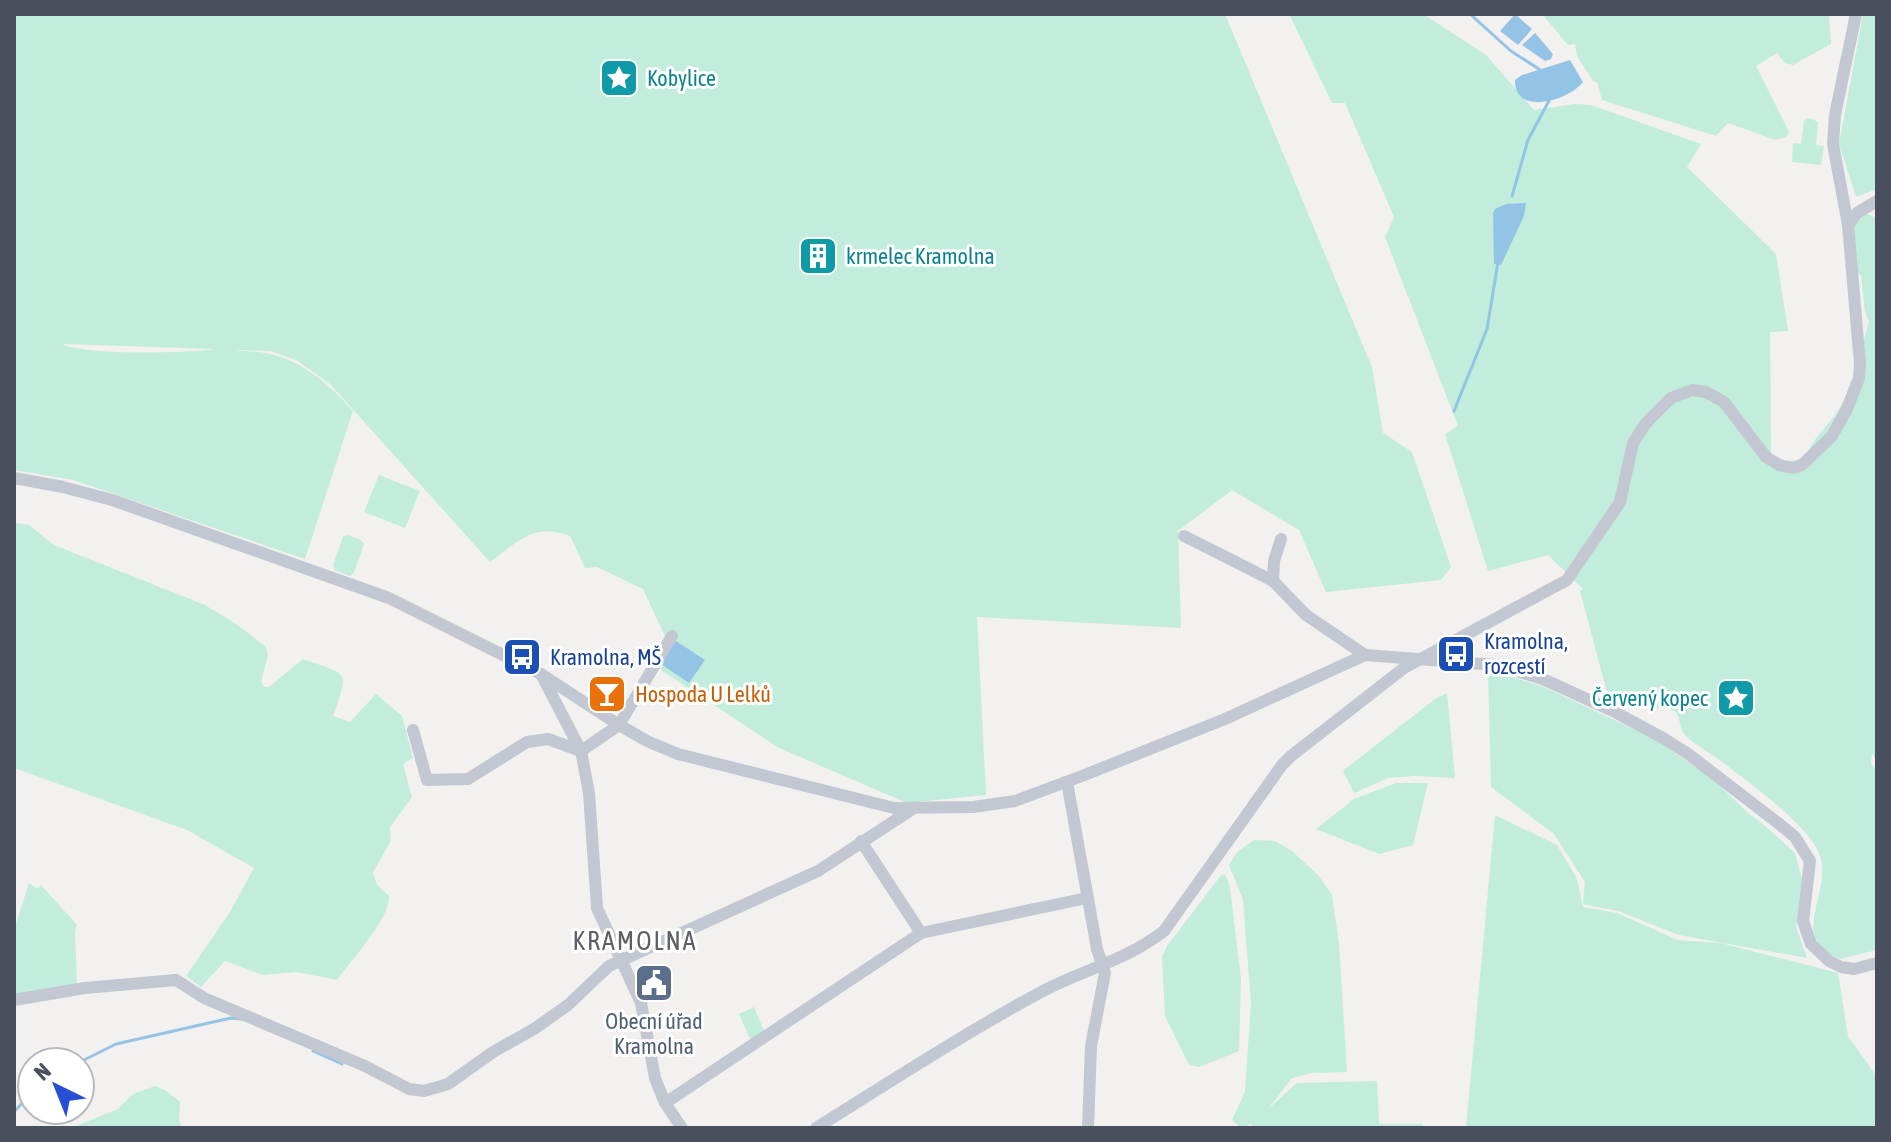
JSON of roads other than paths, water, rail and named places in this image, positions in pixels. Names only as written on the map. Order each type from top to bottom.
[{"type":"street","points":[[816,1128],[978,1027],[1047,989],[1141,948],[1164,931],[1282,765],[1371,693],[1421,658],[1567,580],[1620,502],[1633,443],[1646,423],[1671,398],[1692,390],[1706,392],[1724,402],[1766,457],[1779,465],[1793,468],[1802,465],[1820,449],[1832,436],[1847,409],[1859,378],[1848,225],[1833,144],[1835,115],[1856,14]]},
{"type":"street","points":[[1848,225],[1857,213],[1877,201]]},
{"type":"street","points":[[14,478],[112,500],[389,598],[541,674],[619,725],[678,754],[894,808],[955,809],[1015,801],[1225,719],[1365,655],[1421,658],[1519,670],[1613,711],[1687,753],[1795,837],[1810,861],[1803,921],[1806,934],[1819,954],[1841,967],[1854,969],[1877,963]]},
{"type":"street","points":[[1184,536],[1273,581],[1306,615],[1365,655]]},
{"type":"street","points":[[1273,581],[1274,561],[1281,539]]},
{"type":"street","points":[[581,751],[619,725],[672,636]]},
{"type":"street","points":[[541,674],[581,751],[589,793],[597,908],[641,1003],[655,1078],[665,1103],[682,1128]]},
{"type":"street","points":[[413,730],[427,780],[468,779],[527,742],[548,739],[581,751]]},
{"type":"street","points":[[1067,782],[1104,982],[1088,1077],[1088,1128]]},
{"type":"street","points":[[14,1000],[85,988],[176,980],[204,998],[365,1066],[409,1089],[424,1091],[448,1084],[493,1052],[534,1029],[568,1005],[619,960],[636,956],[818,871],[911,810]]},
{"type":"street","points":[[861,841],[921,933]]},
{"type":"street","points":[[665,1103],[921,933],[1087,898]]},
{"type":"water","points":[[1515,14],[1532,29],[1518,45],[1500,31]]},
{"type":"water","points":[[1535,33],[1553,54],[1551,59],[1545,61],[1522,45]]},
{"type":"water","points":[[1570,60],[1583,82],[1576,89],[1544,102],[1523,98],[1517,91],[1515,80],[1522,75]]},
{"type":"water","points":[[1526,203],[1524,216],[1501,265],[1494,264],[1495,209],[1506,204]]},
{"type":"water","points":[[676,641],[705,660],[689,683],[661,664]]},
{"type":"waterway","points":[[1470,14],[1511,51],[1542,71]]},
{"type":"waterway","points":[[1512,196],[1528,140],[1551,97]]},
{"type":"waterway","points":[[1454,411],[1487,329],[1498,262]]},
{"type":"waterway","points":[[96,1054],[116,1044],[231,1018],[241,1019]]},
{"type":"waterway","points":[[313,1051],[342,1064]]},
{"type":"place","name":"Kobylice","points":[[619,78]]},
{"type":"place","name":"krmelec Kramolna","points":[[818,256]]},
{"type":"place","name":"Kramolna, rozcestí","points":[[1456,654]]},
{"type":"place","name":"Kramolna, MŠ","points":[[522,657]]},
{"type":"place","name":"Hospoda U Lelků","points":[[607,694]]},
{"type":"place","name":"Červený kopec","points":[[1736,698]]},
{"type":"place","name":"Obecní úřad Kramolna","points":[[654,983]]},
{"type":"district","name":"KRAMOLNA","points":[[635,941]]}]
